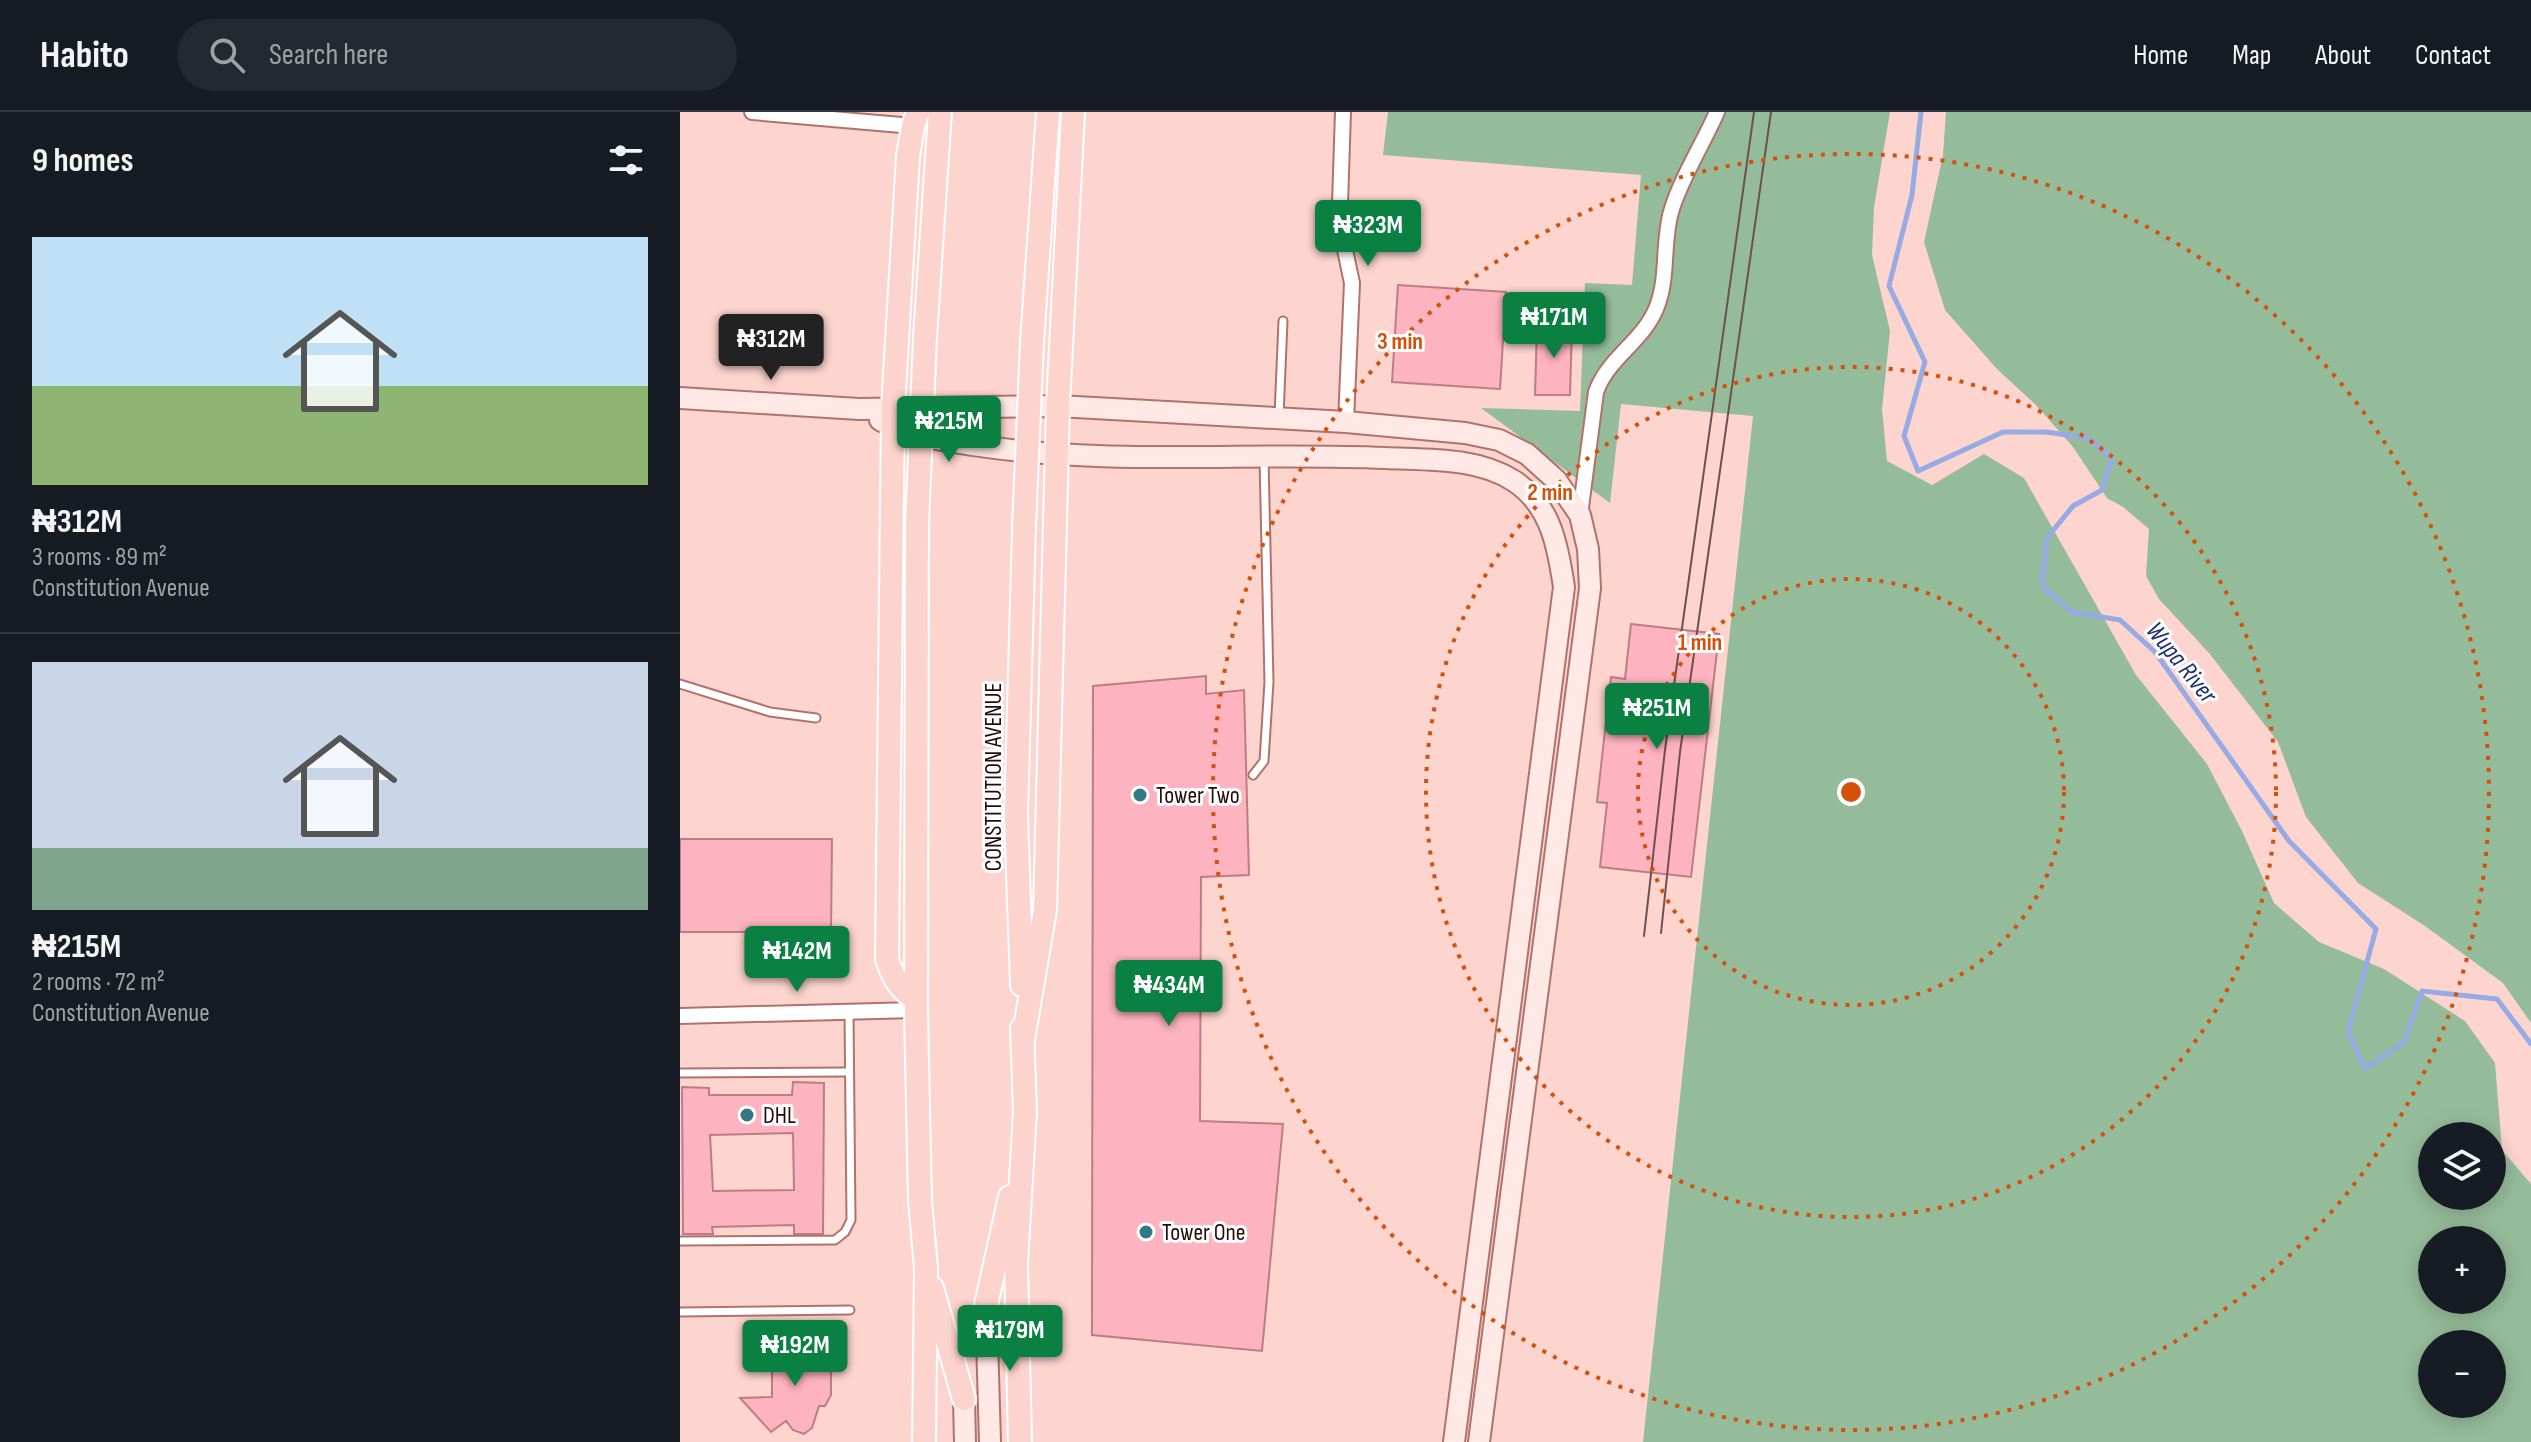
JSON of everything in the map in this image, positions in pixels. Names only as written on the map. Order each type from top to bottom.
[{"type":"main road","points":[[924,1442],[926,1268],[920,1201],[916,1005],[917,525],[925,338],[940,112]]},
{"type":"main road","name":"CONSTITUTION AVENUE","points":[[1020,1442],[1016,1263],[1025,1112],[1016,817],[1032,342],[1048,112]]},
{"type":"main road","points":[[1023,1040],[1045,910],[1058,406],[1073,112]]},
{"type":"main road","points":[[916,119],[908,156],[893,418],[887,959],[901,990],[916,1005]]},
{"type":"main road","points":[[986,1305],[1001,1230],[1022,1153]]},
{"type":"main road","points":[[926,1268],[964,1399]]},
{"type":"street","points":[[752,112],[916,119]]},
{"type":"street","points":[[1343,112],[1340,204],[1352,283],[1346,422]]},
{"type":"street","points":[[1479,1442],[1590,588],[1588,549],[1580,515],[1596,392],[1601,377],[1646,327],[1656,309],[1662,289],[1671,210],[1717,112]]},
{"type":"street","points":[[680,398],[859,409],[893,418],[939,440],[1057,455],[1341,456],[1457,462],[1489,469],[1514,481],[1535,500],[1551,525],[1564,587],[1454,1442]]},
{"type":"street","points":[[893,418],[1058,406],[1346,422],[1465,433],[1499,440],[1527,454],[1556,480],[1580,515]]},
{"type":"street","points":[[680,1016],[849,1012],[916,1005]]},
{"type":"street","points":[[986,1305],[990,1442]]},
{"type":"street","points":[[964,1399],[965,1442]]},
{"type":"lane","points":[[1279,419],[1283,321]]},
{"type":"lane","points":[[1253,775],[1264,761],[1269,682],[1264,456]]},
{"type":"lane","points":[[680,684],[770,712],[816,718]]},
{"type":"lane","points":[[680,1241],[835,1240],[845,1232],[851,1220],[849,1012]]},
{"type":"lane","points":[[680,1073],[848,1072]]},
{"type":"lane","points":[[680,1312],[850,1310]]},
{"type":"green space","points":[[1388,112],[1890,112],[1874,207],[1872,255],[1890,331],[1882,409],[1887,461],[1932,485],[1984,454],[2024,478],[2136,675],[2207,764],[2242,831],[2274,903],[2319,942],[2384,969],[2465,1021],[2495,1063],[2500,1122],[2418,1122],[2418,1210],[2506,1210],[2506,1155],[2531,1184],[2531,1442],[1643,1442],[1753,416],[1621,404],[1610,503],[1481,408],[1580,411],[1585,283],[1632,285],[1641,175],[1383,155]]},
{"type":"green space","points":[[1946,112],[2531,112],[2531,1023],[2503,983],[2425,926],[2358,883],[2306,817],[2278,742],[2209,653],[2159,599],[2146,576],[2149,529],[2107,498],[2073,447],[1945,310],[1924,242],[1943,155]]},
{"type":"building","points":[[1398,285],[1506,292],[1500,389],[1392,382]]},
{"type":"building","points":[[1537,326],[1572,326],[1570,395],[1535,395]]},
{"type":"building","points":[[1631,624],[1719,634],[1691,877],[1600,867],[1607,803],[1597,802],[1611,677],[1625,679]]},
{"type":"building","points":[[1206,676],[1206,694],[1244,690],[1249,875],[1201,877],[1200,1121],[1283,1124],[1262,1351],[1092,1335],[1093,686]]},
{"type":"building","points":[[680,839],[832,839],[831,932],[680,932]]},
{"type":"building","points":[[793,1082],[824,1083],[823,1234],[794,1234],[794,1225],[712,1227],[713,1234],[683,1234],[682,1087],[709,1088],[709,1095],[792,1095]],"holes":[[[793,1133],[794,1190],[713,1191],[710,1135]]]},
{"type":"building","points":[[831,1347],[831,1395],[825,1406],[819,1406],[812,1428],[804,1434],[793,1430],[786,1421],[771,1432],[740,1398],[772,1397],[772,1348]]},
{"type":"waterway","name":"Wupa River","points":[[1921,112],[1912,195],[1889,286],[1925,362],[1904,436],[1918,471],[2003,432],[2046,432],[2088,438],[2112,459],[2102,490],[2073,506],[2047,538],[2042,586],[2072,612],[2120,620],[2155,652],[2289,841],[2376,929],[2348,1031],[2365,1069],[2404,1042],[2422,991],[2497,999],[2531,1044]]},
{"type":"tram line","points":[[1644,936],[1665,750],[1754,112]]},
{"type":"tram line","points":[[1661,933],[1680,752],[1771,112]]},
{"type":"place","name":"Tower Two","points":[[1140,795]]},
{"type":"place","name":"DHL","points":[[747,1115]]},
{"type":"place","name":"Tower One","points":[[1146,1232]]}]
